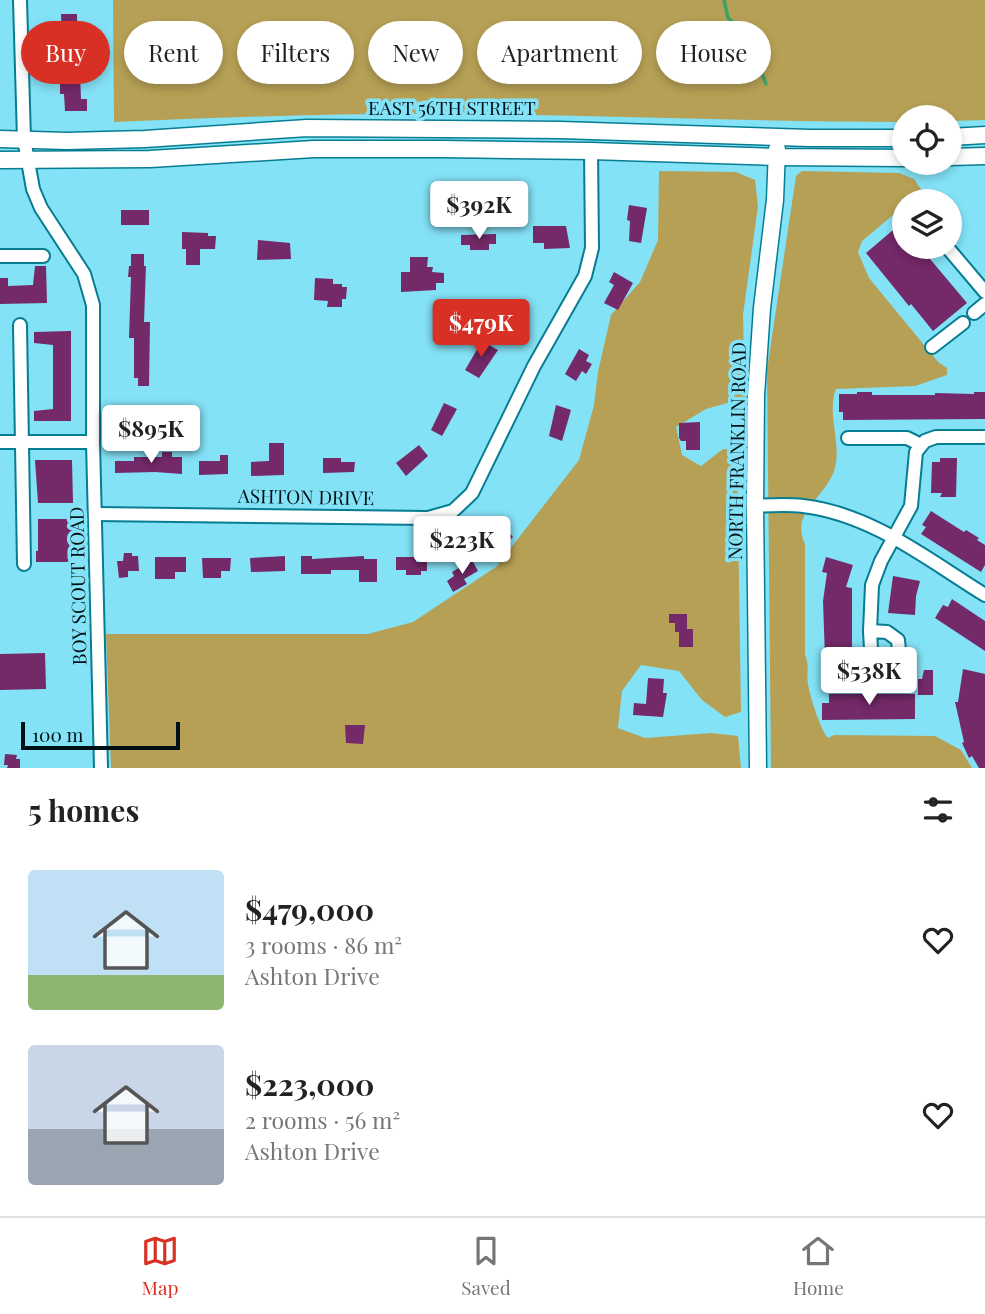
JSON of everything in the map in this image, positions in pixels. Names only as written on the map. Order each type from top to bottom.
[{"type":"main road","name":"EAST 56TH STREET","points":[[0,139],[145,139],[307,128],[573,130],[892,138]]},
{"type":"main road","points":[[962,136],[985,135]]},
{"type":"main road","name":"NORTH FRANKLIN ROAD","points":[[758,768],[755,506],[759,344],[775,200],[777,136]]},
{"type":"main road","points":[[0,160],[150,159],[314,149],[591,151],[777,158],[892,158]]},
{"type":"main road","points":[[962,157],[985,156]]},
{"type":"street","name":"BOY SCOUT ROAD","points":[[20,0],[24,139],[33,189],[41,208],[84,274],[91,293],[101,768]]},
{"type":"street","name":"ASHTON DRIVE","points":[[96,514],[428,518],[457,508],[475,489],[534,366],[585,276],[592,248],[591,151]]},
{"type":"street","points":[[0,256],[44,256]]},
{"type":"street","points":[[957,259],[985,292]]},
{"type":"street","points":[[974,313],[985,304]]},
{"type":"street","points":[[932,347],[963,323]]},
{"type":"street","points":[[20,325],[24,564]]},
{"type":"street","points":[[870,631],[873,585],[878,565],[911,506],[914,493],[914,458],[923,443],[936,437],[985,437]]},
{"type":"street","points":[[848,438],[907,438],[923,443]]},
{"type":"street","points":[[0,442],[93,442]]},
{"type":"street","points":[[755,506],[788,505],[827,510],[862,521],[985,595]]},
{"type":"shaded area","points":[[113,0],[985,0],[985,120],[962,121],[962,105],[892,105],[892,122],[416,114],[114,122]]},
{"type":"shaded area","points":[[659,171],[736,172],[755,180],[758,206],[743,315],[745,398],[706,409],[676,427],[682,455],[701,466],[723,449],[737,450],[741,712],[725,717],[702,700],[679,671],[641,665],[622,691],[618,728],[645,738],[711,733],[738,736],[741,768],[111,768],[106,634],[368,634],[413,622],[496,567],[579,460],[594,405],[598,372],[611,315],[640,282],[658,240]]},
{"type":"shaded area","points":[[802,171],[892,173],[914,179],[921,189],[892,189],[892,216],[862,241],[858,252],[869,278],[938,362],[947,368],[947,375],[915,386],[836,389],[833,399],[837,451],[834,471],[805,514],[802,523],[805,544],[805,655],[811,696],[828,738],[834,735],[935,736],[961,750],[972,768],[771,768],[767,370],[796,176]]},
{"type":"building","points":[[61,14],[77,14],[77,21],[61,21]]},
{"type":"building","points":[[60,84],[80,84],[81,99],[87,99],[87,111],[65,111],[64,94],[60,94]]},
{"type":"building","points":[[629,205],[647,208],[641,243],[629,241]]},
{"type":"building","points":[[121,210],[149,210],[149,225],[121,225]]},
{"type":"building","points":[[533,226],[566,226],[570,248],[544,249],[544,243],[533,243]]},
{"type":"building","points":[[892,231],[892,259],[930,259],[967,303],[933,331],[866,253]]},
{"type":"building","points":[[182,232],[216,236],[215,249],[200,249],[200,265],[186,265]]},
{"type":"building","points":[[496,234],[496,244],[489,244],[489,250],[470,250],[470,245],[461,245],[461,235]]},
{"type":"building","points":[[258,240],[290,243],[291,259],[257,260]]},
{"type":"building","points":[[131,254],[144,254],[146,266],[144,322],[150,322],[149,386],[138,386],[138,378],[134,378],[134,338],[129,338],[131,277],[128,277]]},
{"type":"building","points":[[410,257],[428,257],[427,267],[433,267],[432,272],[444,273],[444,283],[436,283],[436,290],[401,292],[401,272],[410,272]]},
{"type":"building","points":[[35,266],[46,266],[47,303],[0,304],[0,278],[8,278],[8,286],[33,285]]},
{"type":"building","points":[[614,272],[633,283],[618,310],[604,303],[614,285],[609,282]]},
{"type":"building","points":[[315,278],[333,279],[333,284],[347,287],[342,307],[327,307],[328,301],[314,300]]},
{"type":"building","points":[[71,331],[71,421],[34,421],[34,411],[53,409],[53,345],[34,343],[34,332]]},
{"type":"building","points":[[482,341],[498,350],[479,378],[465,370]]},
{"type":"building","points":[[579,349],[589,355],[586,361],[592,364],[586,374],[582,371],[576,381],[565,374]]},
{"type":"building","points":[[872,392],[872,395],[935,395],[985,392],[985,419],[843,420],[843,412],[839,412],[839,394]]},
{"type":"building","points":[[444,403],[457,409],[442,436],[431,430]]},
{"type":"building","points":[[556,405],[571,410],[562,441],[549,436]]},
{"type":"building","points":[[700,422],[700,450],[686,450],[686,441],[679,438],[679,423]]},
{"type":"building","points":[[269,443],[284,443],[284,475],[251,476],[251,462],[269,461]]},
{"type":"building","points":[[419,445],[428,456],[406,476],[396,463]]},
{"type":"building","points":[[162,452],[172,452],[172,457],[182,457],[182,474],[115,473],[115,461],[134,461],[134,457],[162,457]]},
{"type":"building","points":[[220,455],[228,455],[228,474],[199,475],[199,461],[220,461]]},
{"type":"building","points":[[323,458],[341,458],[341,462],[355,462],[354,472],[323,473]]},
{"type":"building","points":[[940,458],[957,458],[956,497],[940,497],[942,493],[931,493],[932,462],[940,462]]},
{"type":"building","points":[[35,460],[72,460],[73,503],[38,503]]},
{"type":"building","points":[[931,511],[964,532],[966,530],[979,538],[977,540],[985,545],[985,565],[981,572],[921,534],[926,527],[922,525]]},
{"type":"building","points":[[38,519],[73,519],[73,562],[36,562]]},
{"type":"building","points":[[501,523],[513,537],[494,548],[484,537]]},
{"type":"building","points":[[124,553],[138,556],[139,571],[128,571],[128,577],[119,578],[117,561],[123,561]]},
{"type":"building","points":[[285,556],[285,571],[251,572],[250,558]]},
{"type":"building","points":[[301,556],[312,556],[312,559],[364,556],[364,559],[377,559],[377,582],[359,582],[359,570],[301,574]]},
{"type":"building","points":[[155,557],[186,557],[186,572],[175,572],[175,579],[155,579]]},
{"type":"building","points":[[396,557],[416,557],[416,562],[427,562],[427,571],[421,571],[421,575],[406,575],[406,570],[396,570]]},
{"type":"building","points":[[826,557],[853,565],[846,587],[852,588],[852,653],[843,654],[843,658],[825,658],[823,601],[827,573],[822,572]]},
{"type":"building","points":[[202,558],[231,558],[230,571],[221,571],[221,578],[203,578]]},
{"type":"building","points":[[472,560],[478,571],[464,579],[467,584],[453,592],[447,581],[454,576],[452,572]]},
{"type":"building","points":[[893,576],[920,581],[915,615],[888,613]]},
{"type":"building","points":[[952,599],[985,621],[985,651],[935,618],[943,605],[948,607]]},
{"type":"building","points":[[669,614],[687,614],[687,629],[693,629],[693,647],[679,647],[679,632],[675,632],[675,623],[669,623]]},
{"type":"building","points":[[45,653],[46,689],[0,690],[0,654]]},
{"type":"building","points":[[963,669],[985,674],[985,768],[979,768],[972,756],[969,758],[962,743],[964,742],[955,702],[958,702]]},
{"type":"building","points":[[924,670],[933,670],[933,695],[918,695],[918,679],[922,679]]},
{"type":"building","points":[[648,678],[664,679],[663,693],[667,693],[663,717],[633,715],[634,703],[646,704]]},
{"type":"building","points":[[829,694],[915,694],[915,719],[822,720],[822,703],[829,703]]},
{"type":"building","points":[[345,725],[365,725],[363,744],[346,743]]},
{"type":"building","points":[[5,754],[17,755],[20,768],[7,768],[8,765],[4,765]]},
{"type":"waterway","points":[[724,0],[728,18],[732,21]]}]
